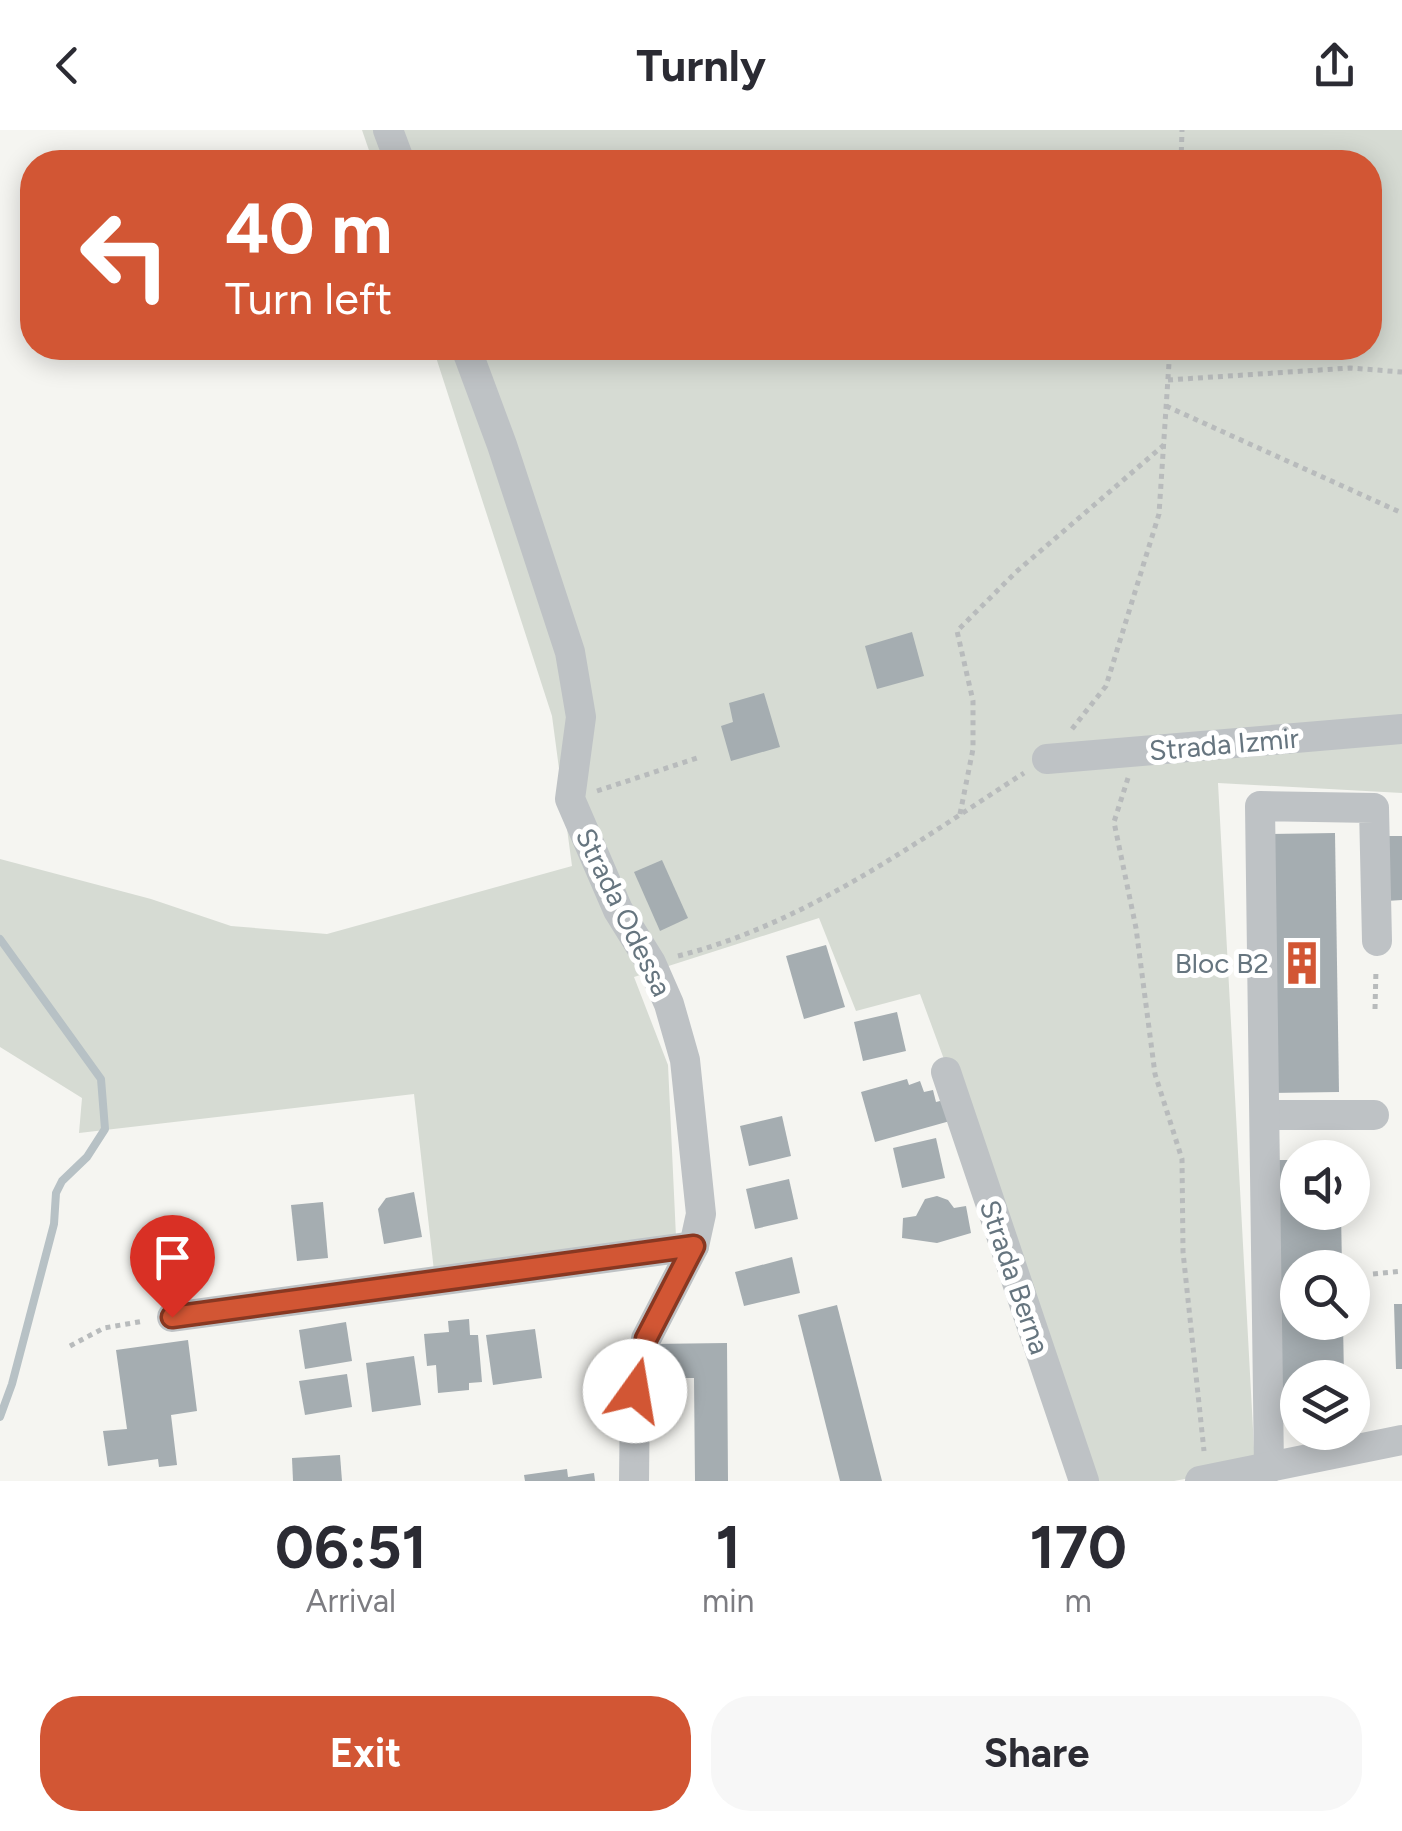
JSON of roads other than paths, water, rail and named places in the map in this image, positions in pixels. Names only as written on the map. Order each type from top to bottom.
[{"type":"street","name":"Strada Odessa","points":[[470,360],[570,652],[581,717],[570,799],[618,910],[651,963],[669,1004],[685,1060],[701,1214],[694,1246],[646,1339],[635,1391],[634,1481]]},
{"type":"street","name":"Strada Izmir","points":[[1047,759],[1402,729]]},
{"type":"street","points":[[1269,1468],[1260,806],[1374,808],[1377,941]]},
{"type":"street","name":"Strada Berna","points":[[946,1072],[1084,1481]]},
{"type":"street","points":[[1265,1116],[1374,1115]]},
{"type":"street","points":[[172,1317],[694,1246]]},
{"type":"street","points":[[1206,1480],[1402,1440]]},
{"type":"waterway","points":[[0,939],[101,1079],[105,1129],[56,1193],[54,1224],[0,1417]]},
{"type":"place","name":"Bloc B2","points":[[1302,963]]}]
